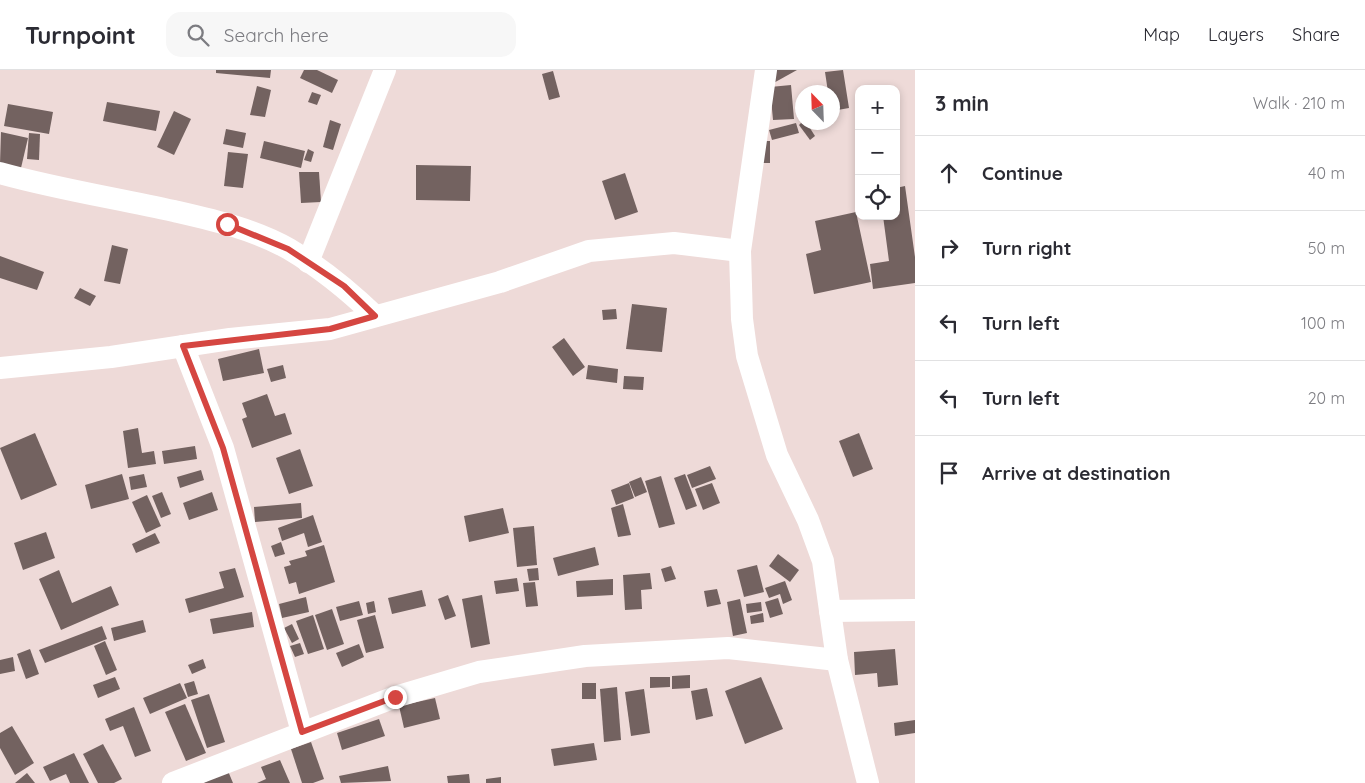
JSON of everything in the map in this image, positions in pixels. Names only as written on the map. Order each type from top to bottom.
[{"type":"street","points":[[308,262],[385,70]]},
{"type":"street","points":[[766,70],[740,251],[742,319],[748,356],[777,455],[808,520],[823,561],[837,660],[868,783]]},
{"type":"street","points":[[0,173],[50,186],[125,200],[227,224],[288,249],[344,286],[375,316]]},
{"type":"street","points":[[0,368],[111,357],[183,346],[330,329],[500,282],[589,251],[674,244],[740,251]]},
{"type":"street","points":[[183,346],[223,448],[302,732]]},
{"type":"street","points":[[830,611],[915,610]]},
{"type":"street","points":[[172,783],[395,697],[479,672],[585,656],[728,648],[837,660]]},
{"type":"building","points":[[216,70],[271,70],[270,78],[216,73]]},
{"type":"building","points":[[304,70],[317,70],[338,80],[332,93],[300,78]]},
{"type":"building","points":[[769,70],[797,70],[770,85]]},
{"type":"building","points":[[843,70],[849,108],[840,110],[840,85],[827,85],[825,72]]},
{"type":"building","points":[[553,71],[560,97],[549,100],[542,74]]},
{"type":"building","points":[[791,85],[794,119],[773,120],[770,87]]},
{"type":"building","points":[[257,86],[271,90],[265,117],[250,115]]},
{"type":"building","points":[[312,92],[321,95],[317,105],[308,102]]},
{"type":"building","points":[[107,102],[160,111],[156,131],[103,121]]},
{"type":"building","points":[[8,104],[53,112],[49,134],[4,126]]},
{"type":"building","points":[[174,111],[191,119],[174,155],[157,147]]},
{"type":"building","points":[[330,120],[341,124],[333,150],[323,147]]},
{"type":"building","points":[[795,123],[795,130],[798,130],[799,133],[772,140],[769,130]]},
{"type":"building","points":[[226,129],[246,133],[243,148],[223,144]]},
{"type":"building","points":[[803,130],[811,130],[815,136],[810,140]]},
{"type":"building","points":[[1,132],[28,138],[21,168],[0,163]]},
{"type":"building","points":[[29,133],[40,134],[39,160],[27,159]]},
{"type":"building","points":[[264,141],[305,151],[301,168],[260,158]]},
{"type":"building","points":[[760,141],[770,141],[770,163],[759,163]]},
{"type":"building","points":[[308,149],[314,152],[311,162],[304,160]]},
{"type":"building","points":[[228,152],[248,154],[243,188],[224,186]]},
{"type":"building","points":[[416,165],[471,166],[470,201],[416,200]]},
{"type":"building","points":[[299,172],[319,172],[321,202],[301,203]]},
{"type":"building","points":[[625,173],[638,212],[615,220],[602,181]]},
{"type":"building","points":[[905,186],[915,257],[915,283],[873,289],[870,264],[889,261],[884,220],[900,220],[900,187]]},
{"type":"building","points":[[855,212],[855,220],[858,220],[871,282],[814,294],[806,254],[821,250],[815,221]]},
{"type":"building","points":[[112,245],[128,249],[120,284],[104,281]]},
{"type":"building","points":[[0,256],[44,272],[37,290],[0,278]]},
{"type":"building","points":[[80,288],[96,296],[90,306],[74,298]]},
{"type":"building","points":[[632,304],[667,308],[662,352],[626,349]]},
{"type":"building","points":[[616,309],[617,319],[603,320],[602,310]]},
{"type":"building","points":[[564,338],[585,367],[573,376],[552,347]]},
{"type":"building","points":[[259,349],[264,373],[223,381],[218,359]]},
{"type":"building","points":[[283,365],[286,378],[271,382],[267,369]]},
{"type":"building","points":[[588,365],[618,369],[617,383],[586,379]]},
{"type":"building","points":[[624,376],[644,377],[643,390],[623,389]]},
{"type":"building","points":[[267,394],[275,416],[285,413],[292,434],[252,448],[242,419],[247,417],[242,403]]},
{"type":"building","points":[[138,428],[142,453],[154,451],[156,464],[128,468],[123,431]]},
{"type":"building","points":[[35,433],[57,485],[21,500],[0,448]]},
{"type":"building","points":[[859,433],[873,469],[853,477],[839,441]]},
{"type":"building","points":[[195,446],[197,459],[164,464],[162,451]]},
{"type":"building","points":[[300,449],[313,486],[289,494],[276,458]]},
{"type":"building","points":[[710,466],[716,479],[692,488],[687,475]]},
{"type":"building","points":[[201,470],[204,480],[180,488],[177,477]]},
{"type":"building","points":[[122,474],[129,499],[91,509],[85,485]]},
{"type":"building","points":[[144,474],[147,487],[131,490],[129,477]]},
{"type":"building","points":[[685,474],[697,506],[686,510],[674,478]]},
{"type":"building","points":[[661,476],[675,524],[659,528],[645,481]]},
{"type":"building","points":[[641,477],[647,492],[635,497],[629,482]]},
{"type":"building","points":[[629,483],[634,498],[616,505],[611,490]]},
{"type":"building","points":[[712,483],[720,503],[703,510],[695,489]]},
{"type":"building","points":[[162,492],[171,514],[161,518],[152,496]]},
{"type":"building","points":[[212,492],[218,510],[189,520],[183,503]]},
{"type":"building","points":[[147,495],[161,526],[146,533],[132,502]]},
{"type":"building","points":[[301,503],[302,518],[255,522],[254,507]]},
{"type":"building","points":[[623,504],[631,535],[618,537],[611,508]]},
{"type":"building","points":[[503,508],[509,533],[469,542],[464,516]]},
{"type":"building","points":[[313,515],[322,542],[308,547],[304,533],[282,541],[278,528]]},
{"type":"building","points":[[534,526],[537,565],[517,567],[513,528]]},
{"type":"building","points":[[46,532],[55,558],[23,570],[14,543]]},
{"type":"building","points":[[155,533],[160,543],[136,553],[132,544]]},
{"type":"building","points":[[281,542],[285,554],[275,557],[271,546]]},
{"type":"building","points":[[324,545],[335,582],[299,594],[296,582],[289,584],[284,567],[291,565],[289,561],[307,556],[305,551]]},
{"type":"building","points":[[595,547],[599,565],[558,576],[553,558]]},
{"type":"building","points":[[778,554],[799,570],[790,582],[769,566]]},
{"type":"building","points":[[757,565],[764,592],[744,597],[737,570]]},
{"type":"building","points":[[671,566],[676,579],[665,582],[661,569]]},
{"type":"building","points":[[235,568],[244,597],[189,613],[185,599],[224,588],[219,572]]},
{"type":"building","points":[[538,568],[539,580],[529,581],[527,569]]},
{"type":"building","points":[[59,570],[72,603],[111,586],[119,605],[61,630],[39,579]]},
{"type":"building","points":[[650,573],[652,589],[641,590],[642,609],[625,610],[623,575]]},
{"type":"building","points":[[517,578],[519,591],[496,594],[494,581]]},
{"type":"building","points":[[613,579],[613,595],[577,597],[576,581]]},
{"type":"building","points":[[785,581],[792,600],[783,604],[780,594],[769,598],[765,588]]},
{"type":"building","points":[[535,582],[538,606],[526,607],[523,583]]},
{"type":"building","points":[[717,589],[721,604],[707,607],[704,591]]},
{"type":"building","points":[[422,590],[426,606],[392,614],[388,598]]},
{"type":"building","points":[[448,595],[456,616],[445,620],[438,599]]},
{"type":"building","points":[[482,595],[490,644],[471,648],[462,599]]},
{"type":"building","points":[[306,597],[309,612],[282,618],[279,604]]},
{"type":"building","points":[[778,598],[783,614],[770,618],[765,602]]},
{"type":"building","points":[[740,599],[747,633],[733,636],[727,602]]},
{"type":"building","points":[[359,601],[363,615],[340,621],[336,607]]},
{"type":"building","points":[[374,601],[376,612],[368,614],[366,603]]},
{"type":"building","points":[[761,602],[762,611],[747,613],[746,604]]},
{"type":"building","points":[[332,609],[344,644],[327,650],[315,615]]},
{"type":"building","points":[[252,612],[254,627],[213,634],[210,619]]},
{"type":"building","points":[[763,613],[764,622],[751,624],[750,616]]},
{"type":"building","points":[[313,615],[324,649],[308,654],[296,621]]},
{"type":"building","points":[[375,615],[384,648],[366,653],[357,620]]},
{"type":"building","points":[[143,620],[146,632],[114,641],[111,628]]},
{"type":"building","points":[[292,624],[299,639],[292,643],[284,628]]},
{"type":"building","points":[[102,626],[107,639],[45,663],[39,650]]},
{"type":"building","points":[[105,641],[117,670],[106,675],[94,646]]},
{"type":"building","points":[[300,643],[304,654],[295,657],[290,646]]},
{"type":"building","points":[[359,644],[364,657],[342,667],[336,653]]},
{"type":"building","points":[[30,649],[39,674],[26,679],[17,654]]},
{"type":"building","points":[[895,649],[898,685],[878,687],[877,673],[855,675],[854,652]]},
{"type":"building","points":[[13,657],[15,671],[0,674],[0,660]]},
{"type":"building","points":[[203,659],[206,668],[192,674],[188,665]]},
{"type":"building","points":[[690,675],[690,688],[672,689],[672,676]]},
{"type":"building","points":[[115,677],[120,689],[98,698],[93,685]]},
{"type":"building","points":[[650,677],[670,677],[670,687],[650,688]]},
{"type":"building","points":[[761,677],[783,729],[745,744],[725,691]]},
{"type":"building","points":[[194,681],[198,694],[188,697],[184,684]]},
{"type":"building","points":[[180,683],[187,698],[150,714],[143,698]]},
{"type":"building","points":[[582,683],[596,683],[596,699],[582,699]]},
{"type":"building","points":[[617,687],[621,740],[604,742],[600,689]]},
{"type":"building","points":[[707,688],[713,716],[696,720],[691,691]]},
{"type":"building","points":[[644,689],[650,733],[631,736],[625,692]]},
{"type":"building","points":[[209,694],[225,742],[207,748],[191,700]]},
{"type":"building","points":[[435,698],[440,719],[404,728],[399,706]]},
{"type":"building","points":[[185,704],[206,753],[186,761],[165,712]]},
{"type":"building","points":[[134,707],[151,751],[135,757],[123,726],[110,731],[105,719]]},
{"type":"building","points":[[379,719],[385,736],[342,750],[337,733]]},
{"type":"building","points":[[915,720],[915,733],[895,736],[894,723]]},
{"type":"building","points":[[12,726],[34,763],[15,775],[0,748],[0,733]]},
{"type":"building","points":[[311,742],[324,779],[313,783],[302,783],[291,749]]},
{"type":"building","points":[[594,743],[597,760],[554,766],[551,749]]},
{"type":"building","points":[[103,744],[122,779],[114,783],[98,783],[83,754]]},
{"type":"building","points":[[74,753],[89,783],[70,783],[66,774],[50,781],[43,767]]},
{"type":"building","points":[[280,760],[290,783],[257,783],[266,779],[261,767]]},
{"type":"building","points":[[388,766],[391,781],[341,783],[339,776]]},
{"type":"building","points":[[228,771],[233,783],[203,783]]},
{"type":"building","points":[[27,773],[35,783],[15,783]]},
{"type":"building","points":[[469,774],[470,783],[448,783],[447,776]]},
{"type":"building","points":[[501,777],[501,783],[486,783],[486,779]]},
{"type":"route","points":[[227,224],[288,249],[344,286],[375,316],[330,329],[230,339],[183,346],[223,448],[302,732],[395,697]]}]
